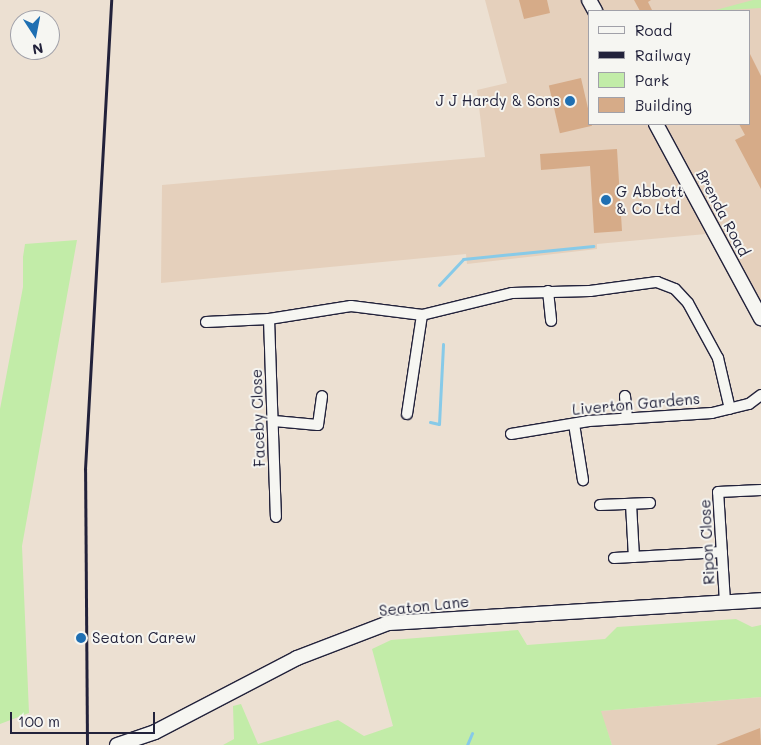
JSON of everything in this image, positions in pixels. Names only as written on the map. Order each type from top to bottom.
[{"type":"main road","name":"Brenda Road","points":[[657,125],[761,318]]},
{"type":"main road","name":"Seaton Lane","points":[[117,745],[155,732],[297,658],[388,623],[761,600]]},
{"type":"street","points":[[206,322],[269,319],[352,306],[422,315],[496,295],[548,291],[590,291],[647,281],[674,289],[688,303],[718,358],[730,410]]},
{"type":"street","points":[[548,291],[550,321]]},
{"type":"street","points":[[407,414],[422,315]]},
{"type":"street","name":"Faceby Close","points":[[269,319],[276,517]]},
{"type":"street","name":"Liverton Gardens","points":[[511,434],[627,418],[730,410],[749,404],[761,395]]},
{"type":"street","points":[[274,422],[318,425],[322,396]]},
{"type":"street","points":[[625,396],[627,418]]},
{"type":"street","points":[[574,424],[583,480]]},
{"type":"street","name":"Ripon Close","points":[[725,602],[718,492],[761,490]]},
{"type":"street","points":[[600,506],[650,503]]},
{"type":"street","points":[[631,504],[634,557]]},
{"type":"street","points":[[614,558],[722,552]]},
{"type":"shaded area","points":[[485,0],[761,0],[761,301],[743,303],[706,234],[597,244],[597,249],[467,264],[466,254],[161,283],[162,185],[485,157],[477,90],[507,83]]},
{"type":"shaded area","points":[[761,697],[761,745],[612,745],[600,711]]},
{"type":"green space","points":[[753,0],[761,0],[761,8],[716,10]]},
{"type":"green space","points":[[77,240],[22,546],[29,713],[0,724],[0,409],[23,287],[25,244]]},
{"type":"green space","points":[[736,619],[752,627],[761,625],[761,697],[601,711],[612,745],[223,745],[234,739],[233,706],[241,704],[258,744],[338,720],[364,736],[393,726],[372,649],[391,640],[518,630],[527,645],[605,639],[617,627]]},
{"type":"building","points":[[519,0],[547,0],[550,13],[524,19]]},
{"type":"building","points":[[634,0],[651,0],[648,2],[652,10],[639,10]]},
{"type":"building","points":[[751,56],[761,76],[761,189],[735,140],[745,135],[740,125],[751,125]]},
{"type":"building","name":"J J Hardy & Sons","points":[[581,78],[588,108],[588,125],[592,126],[560,133],[549,85]]},
{"type":"building","name":"G Abbott & Co Ltd","points":[[617,149],[622,231],[594,233],[590,166],[541,170],[540,154]]},
{"type":"building","points":[[760,728],[761,745],[716,745]]},
{"type":"waterway","points":[[439,285],[463,259],[593,246]]},
{"type":"waterway","points":[[430,422],[439,424],[443,344]]},
{"type":"waterway","points":[[467,745],[472,733]]},
{"type":"railway","points":[[87,745],[85,469],[111,0]]},
{"type":"place","name":"J J Hardy & Sons","points":[[570,101]]},
{"type":"place","name":"G Abbott & Co Ltd","points":[[606,200]]},
{"type":"place","name":"Seaton Carew","points":[[81,638]]}]
